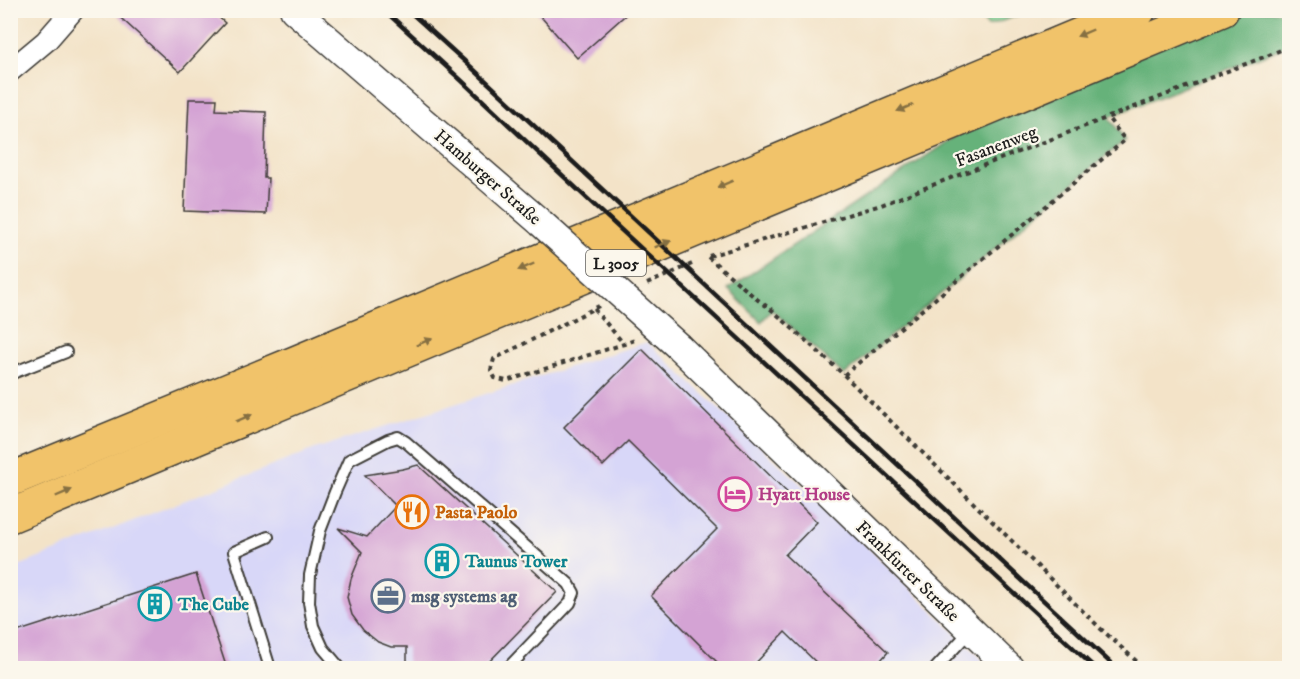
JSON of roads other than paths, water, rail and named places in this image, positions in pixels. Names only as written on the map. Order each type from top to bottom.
[{"type":"highway","name":"L 3005","points":[[10,480],[140,428],[1139,10]]},
{"type":"highway","name":"L 3005","points":[[10,516],[1221,10]]},
{"type":"street","points":[[10,71],[46,41],[73,10]]},
{"type":"street","name":"Hamburger Straße","points":[[294,10],[541,223],[679,347]]},
{"type":"street","name":"Frankfurter Straße","points":[[679,347],[1010,669]]},
{"type":"lane","points":[[10,374],[66,352]]},
{"type":"lane","points":[[340,669],[323,648],[314,626],[309,602],[310,575],[321,531],[349,460],[398,437],[569,584],[574,593],[570,603],[508,669]]},
{"type":"lane","points":[[268,537],[234,552],[270,669]]},
{"type":"lane","points":[[936,669],[970,631]]},
{"type":"railway","points":[[384,10],[1095,668]]},
{"type":"railway","points":[[408,10],[1116,668]]},
{"type":"place","name":"Hyatt House","points":[[735,494]]},
{"type":"place","name":"Pasta Paolo","points":[[412,512]]},
{"type":"place","name":"Taunus Tower","points":[[442,561]]},
{"type":"place","name":"msg systems ag","points":[[388,596]]},
{"type":"place","name":"The Cube","points":[[155,604]]}]
